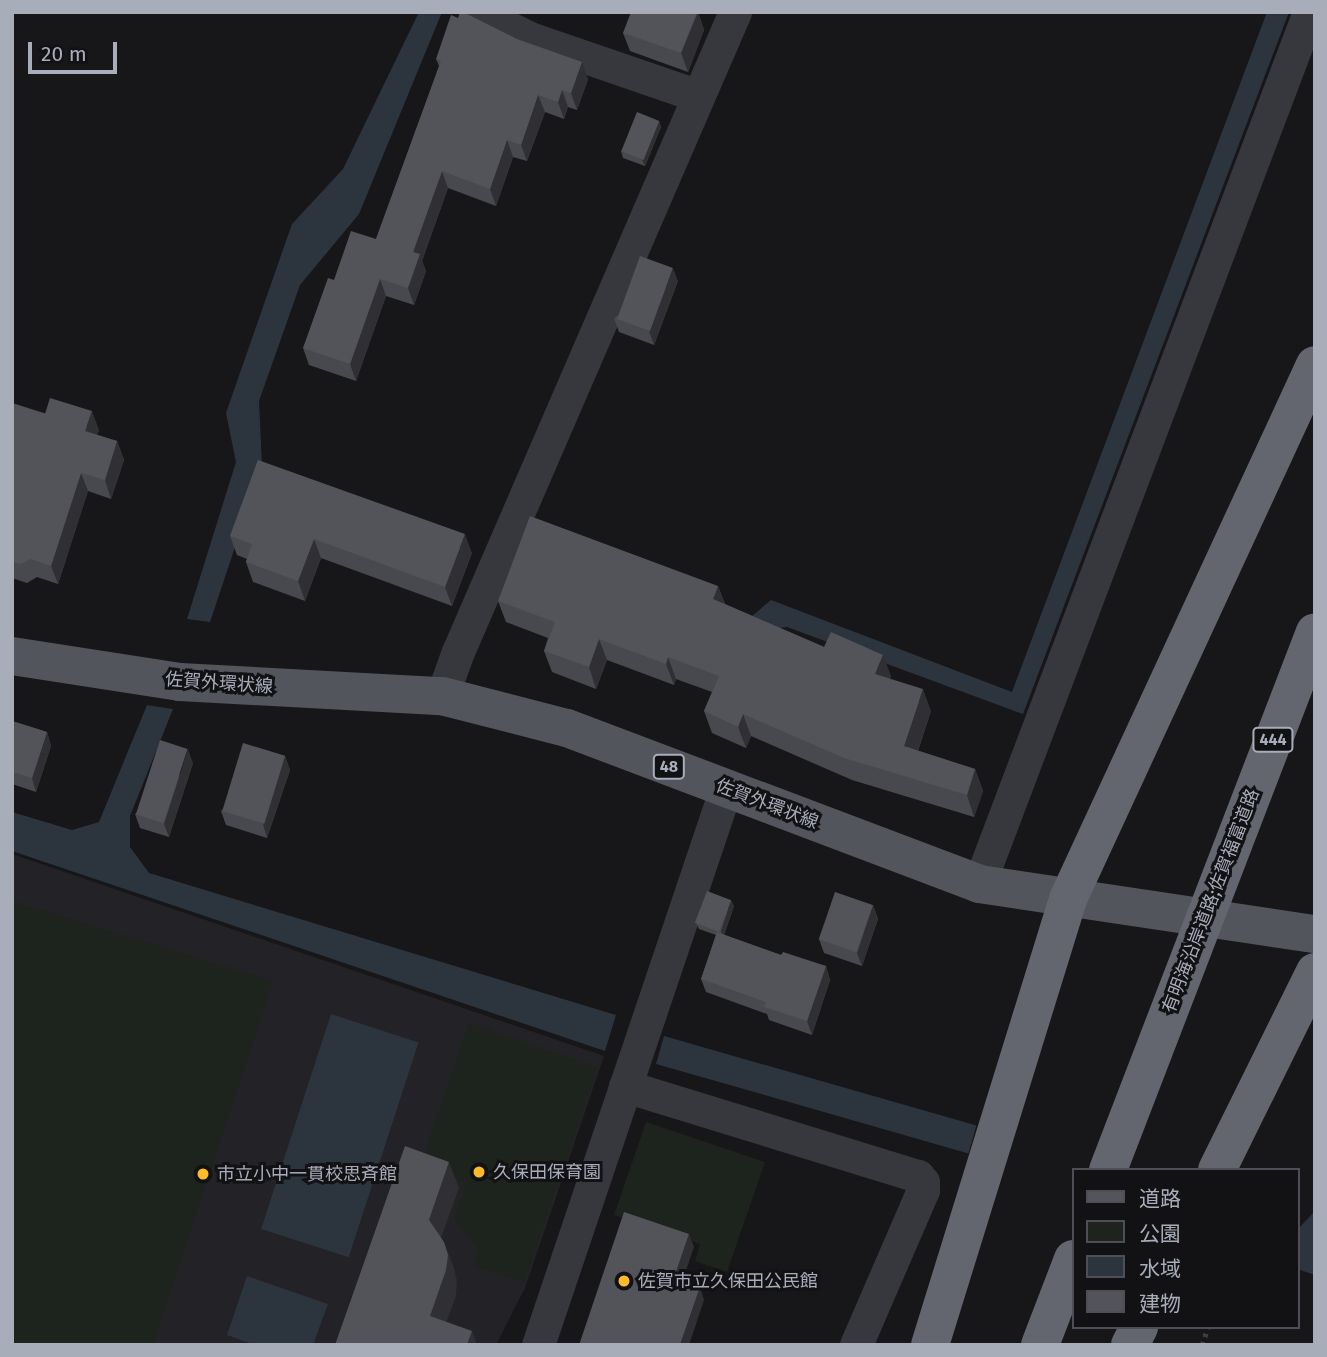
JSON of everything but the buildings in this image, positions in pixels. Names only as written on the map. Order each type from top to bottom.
[{"type":"highway","points":[[930,1345],[1068,899],[1315,365]]},
{"type":"highway","name":"有明海沿岸道路;佐賀福富道路","points":[[1109,1168],[1315,632]]},
{"type":"highway","points":[[1218,1168],[1315,972]]},
{"type":"highway","points":[[1040,1345],[1072,1262]]},
{"type":"highway","points":[[1130,1345],[1138,1329]]},
{"type":"main road","name":"佐賀外環状線","points":[[12,656],[180,682],[442,696],[567,728],[979,884],[1315,934]]},
{"type":"street","points":[[477,12],[530,38],[698,96]]},
{"type":"street","points":[[442,696],[457,654],[735,12]]},
{"type":"street","points":[[979,884],[1309,12]]},
{"type":"street","points":[[538,1345],[726,789]]},
{"type":"street","points":[[625,1086],[918,1177],[923,1182],[923,1190],[856,1345]]},
{"type":"shaded area","name":"市立小中一貫校思斉館","points":[[12,854],[604,1056],[525,1288],[496,1345],[12,1345]]},
{"type":"green space","points":[[12,901],[273,981],[153,1345],[12,1345]]},
{"type":"green space","points":[[469,1023],[598,1067],[524,1283],[474,1266],[479,1250],[454,1219],[466,1182],[420,1166]]},
{"type":"green space","points":[[646,1122],[765,1162],[727,1272],[695,1261],[700,1244],[614,1215]]},
{"type":"water","points":[[419,12],[442,12],[359,214],[300,285],[259,401],[262,466],[210,622],[187,619],[236,462],[226,413],[292,224],[343,169]]},
{"type":"water","points":[[1267,12],[1289,12],[1023,714],[787,627],[753,631],[746,621],[771,600],[1012,692]]},
{"type":"water","points":[[147,705],[173,709],[130,816],[130,847],[149,873],[616,1015],[605,1051],[12,851],[12,812],[72,830],[99,822]]},
{"type":"water","points":[[331,1014],[418,1042],[349,1257],[261,1229]]},
{"type":"water","points":[[664,1036],[976,1126],[968,1153],[656,1064]]},
{"type":"water","points":[[1315,1211],[1315,1275],[1299,1270],[1299,1228]]},
{"type":"water","points":[[247,1276],[328,1304],[313,1345],[255,1345],[227,1335]]},
{"type":"place","name":"久保田保育園","points":[[479,1172]]},
{"type":"place","name":"市立小中一貫校思斉館","points":[[203,1174]]},
{"type":"place","name":"佐賀市立久保田公民館","points":[[624,1281]]}]
